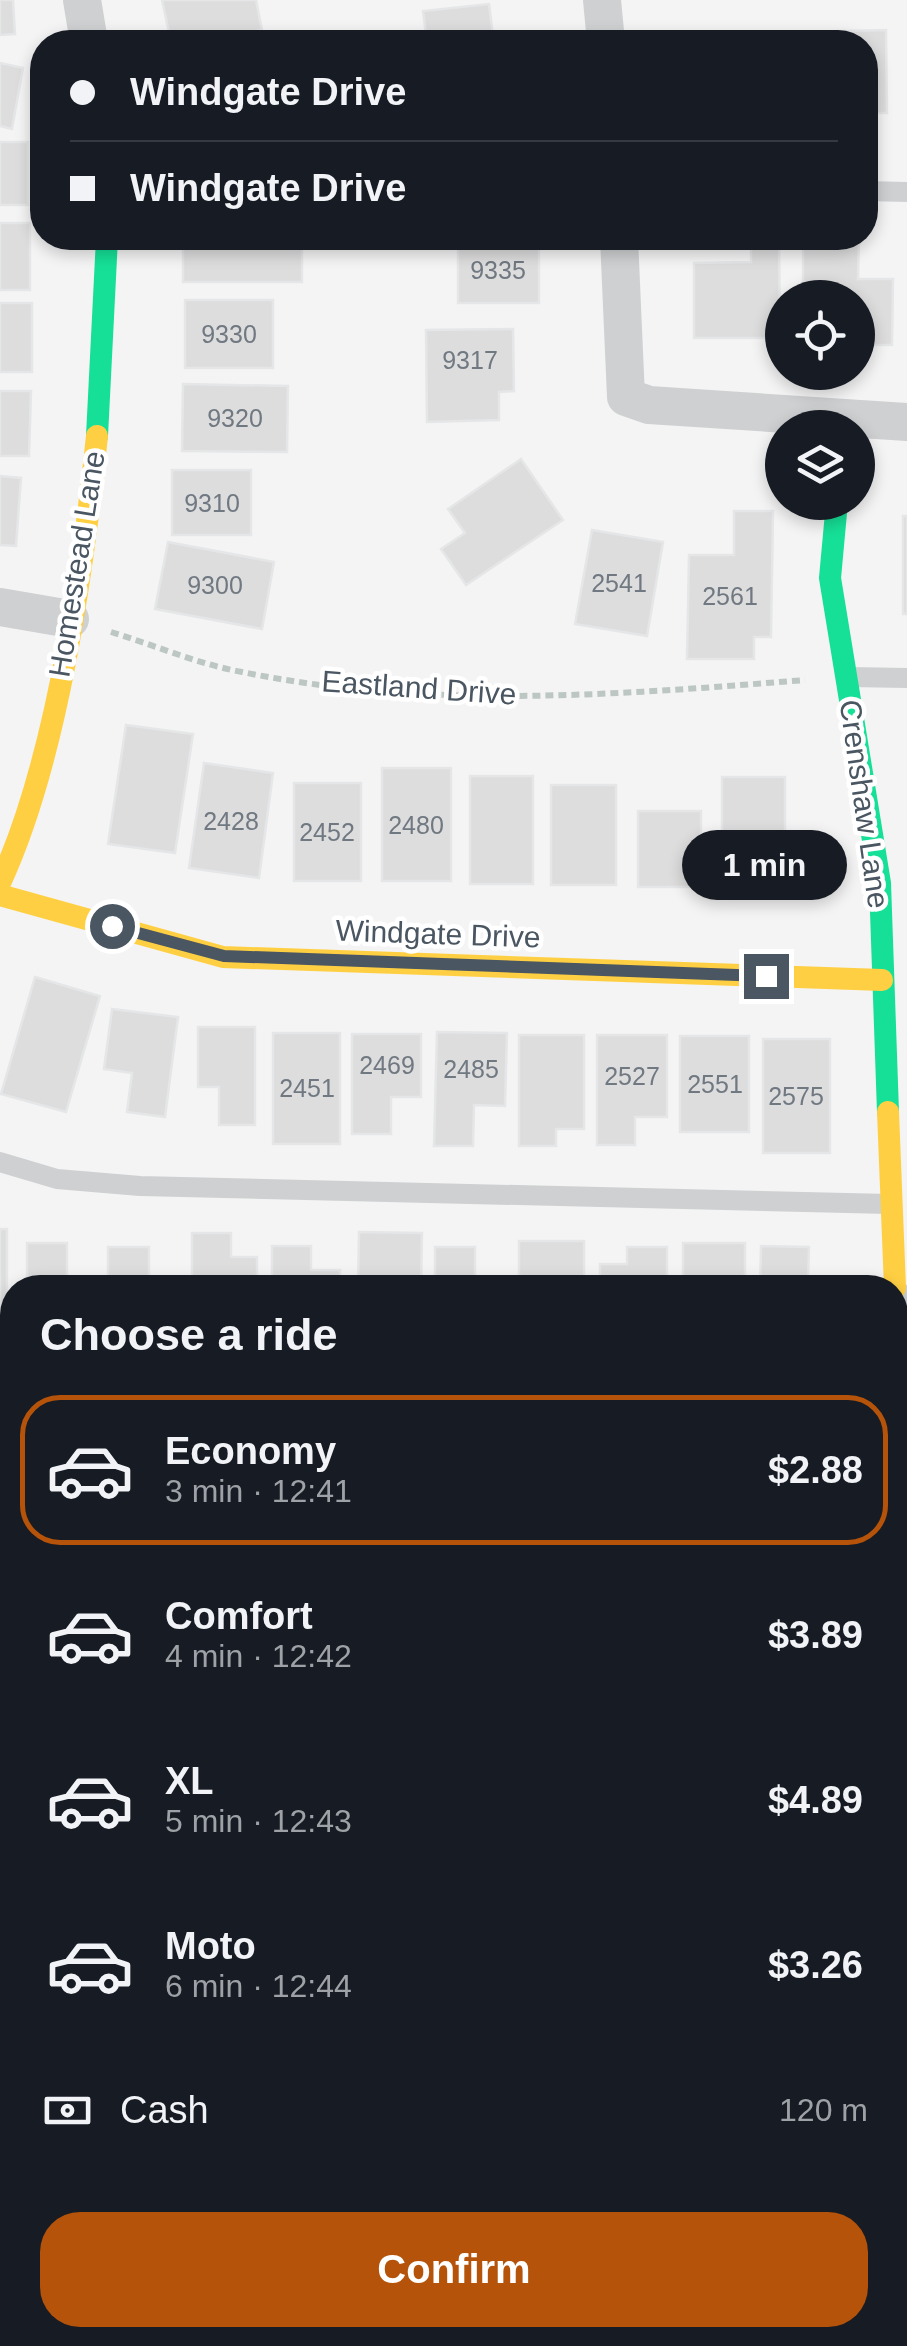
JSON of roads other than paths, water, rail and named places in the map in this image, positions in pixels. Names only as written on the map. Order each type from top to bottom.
[{"type":"street","points":[[82,0],[87,30]]},
{"type":"street","points":[[602,0],[605,30]]},
{"type":"street","name":"Homestead Lane","points":[[0,883],[15,853],[43,754],[70,619],[100,416],[107,250]]},
{"type":"street","points":[[619,250],[626,398],[649,405],[765,416]]},
{"type":"street","points":[[875,423],[907,422]]},
{"type":"street","name":"Crenshaw Lane","points":[[835,520],[830,578],[880,883],[894,1275]]},
{"type":"street","points":[[0,607],[70,619]]},
{"type":"street","name":"Windgate Drive","points":[[0,896],[224,956],[882,980]]},
{"type":"lane","points":[[878,191],[907,192]]},
{"type":"lane","points":[[846,677],[907,678]]},
{"type":"lane","points":[[0,1162],[58,1179],[140,1186],[891,1204]]}]
